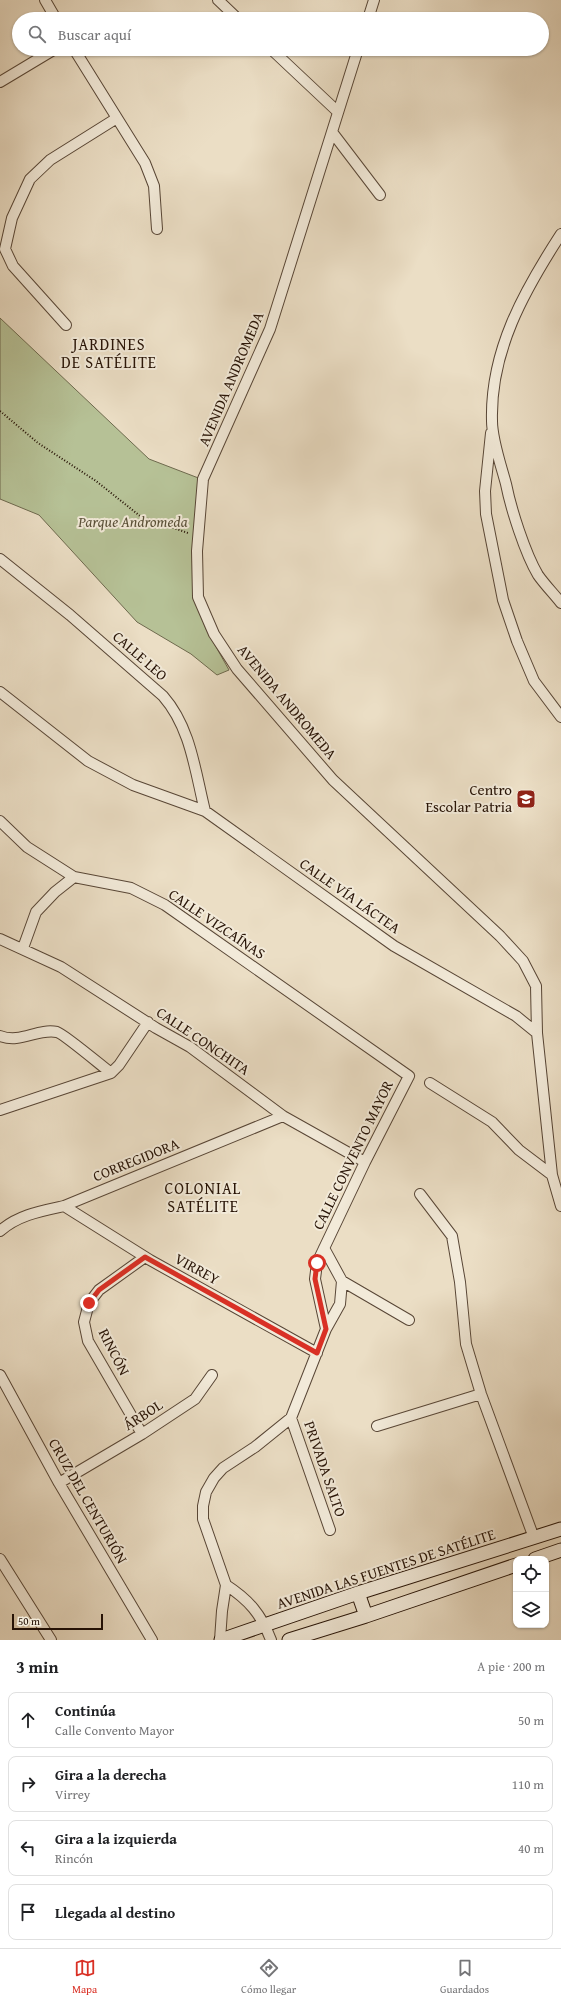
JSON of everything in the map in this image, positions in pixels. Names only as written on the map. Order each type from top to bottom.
[{"type":"main road","name":"AVENIDA LAS FUENTES DE SATÉLITE","points":[[221,1640],[358,1593],[561,1529]]},
{"type":"main road","points":[[544,1556],[561,1550]]},
{"type":"main road","points":[[289,1640],[366,1616],[513,1566]]},
{"type":"main road","points":[[358,1593],[366,1616]]},
{"type":"street","points":[[45,0],[52,12]]},
{"type":"street","points":[[218,0],[231,12]]},
{"type":"street","points":[[370,12],[374,0]]},
{"type":"street","points":[[0,82],[44,56]]},
{"type":"street","points":[[78,56],[145,163],[154,186],[157,229]]},
{"type":"street","points":[[278,56],[338,112]]},
{"type":"street","name":"AVENIDA ANDROMEDA","points":[[356,56],[270,329],[203,479],[199,537],[198,597],[214,634],[237,669],[333,780],[500,936],[523,961],[536,986],[537,1033]]},
{"type":"street","points":[[66,326],[13,266],[5,249],[12,218],[30,179],[50,160],[117,118]]},
{"type":"street","points":[[332,132],[380,195]]},
{"type":"street","points":[[561,234],[533,277],[512,321],[494,383],[492,423],[485,491],[486,514],[503,600],[517,641],[534,681],[561,717]]},
{"type":"street","points":[[492,423],[510,501],[532,564],[539,576],[561,604]]},
{"type":"street","name":"CALLE LEO","points":[[0,559],[70,615],[163,696],[174,709],[185,728],[205,812]]},
{"type":"street","name":"CALLE VÍA LÁCTEA","points":[[0,692],[88,761],[133,785],[205,812],[394,946],[516,1016],[537,1033]]},
{"type":"street","name":"CALLE VIZCAÍNAS","points":[[0,821],[27,847],[74,877],[131,888],[165,905],[409,1076]]},
{"type":"street","points":[[23,948],[36,912],[55,892],[74,877]]},
{"type":"street","name":"CALLE CONCHITA","points":[[0,939],[23,948],[61,967],[190,1047],[283,1116],[365,1162]]},
{"type":"street","points":[[0,1110],[111,1073],[122,1061],[148,1022]]},
{"type":"street","points":[[0,1036],[6,1038],[23,1038],[39,1032],[58,1032],[111,1073]]},
{"type":"street","points":[[537,1033],[552,1175],[561,1206]]},
{"type":"street","name":"CALLE CONVENTO MAYOR","points":[[326,1329],[315,1279],[317,1263],[365,1162],[409,1076]]},
{"type":"street","points":[[430,1083],[492,1122],[519,1150],[552,1175]]},
{"type":"street","name":"CORREGIDORA","points":[[0,1231],[9,1223],[29,1214],[64,1206],[283,1116]]},
{"type":"street","points":[[420,1194],[452,1236],[460,1282],[466,1344],[481,1394],[534,1538]]},
{"type":"street","name":"VIRREY","points":[[64,1206],[145,1257],[317,1353]]},
{"type":"street","name":"CALLE CONVENTO MAYOR","points":[[324,1248],[342,1281]]},
{"type":"street","name":"RINCÓN","points":[[142,1434],[88,1340],[84,1322],[89,1303],[99,1290],[145,1257]]},
{"type":"street","points":[[221,1640],[222,1611],[226,1585],[203,1520],[203,1506],[206,1492],[214,1478],[222,1468],[255,1447],[291,1418],[326,1329],[340,1304],[342,1281],[409,1320]]},
{"type":"street","name":"CRUZ DEL CENTURIÓN","points":[[0,1375],[59,1483],[152,1640]]},
{"type":"street","name":"ÁRBOL","points":[[59,1483],[142,1434],[195,1398],[212,1375]]},
{"type":"street","points":[[377,1426],[481,1394]]},
{"type":"street","name":"PRIVADA SALTO","points":[[291,1418],[330,1530]]},
{"type":"street","points":[[0,1559],[51,1640]]},
{"type":"street","points":[[226,1585],[245,1598],[265,1625],[270,1640]]},
{"type":"path","points":[[0,410],[38,443],[96,481],[140,516],[199,537]]},
{"type":"green space","name":"Parque Andromeda","points":[[0,318],[149,459],[201,479],[193,595],[206,629],[229,670],[217,675],[191,654],[137,622],[39,515],[0,499]]},
{"type":"place","name":"Centro Escolar Patria","points":[[526,799]]},
{"type":"district","name":"JARDINES DE SATÉLITE","points":[[109,353]]},
{"type":"district","name":"COLONIAL SATÉLITE","points":[[203,1197]]},
{"type":"route","points":[[89,1303],[99,1290],[145,1257],[317,1353],[326,1329],[315,1279],[317,1263]]}]
